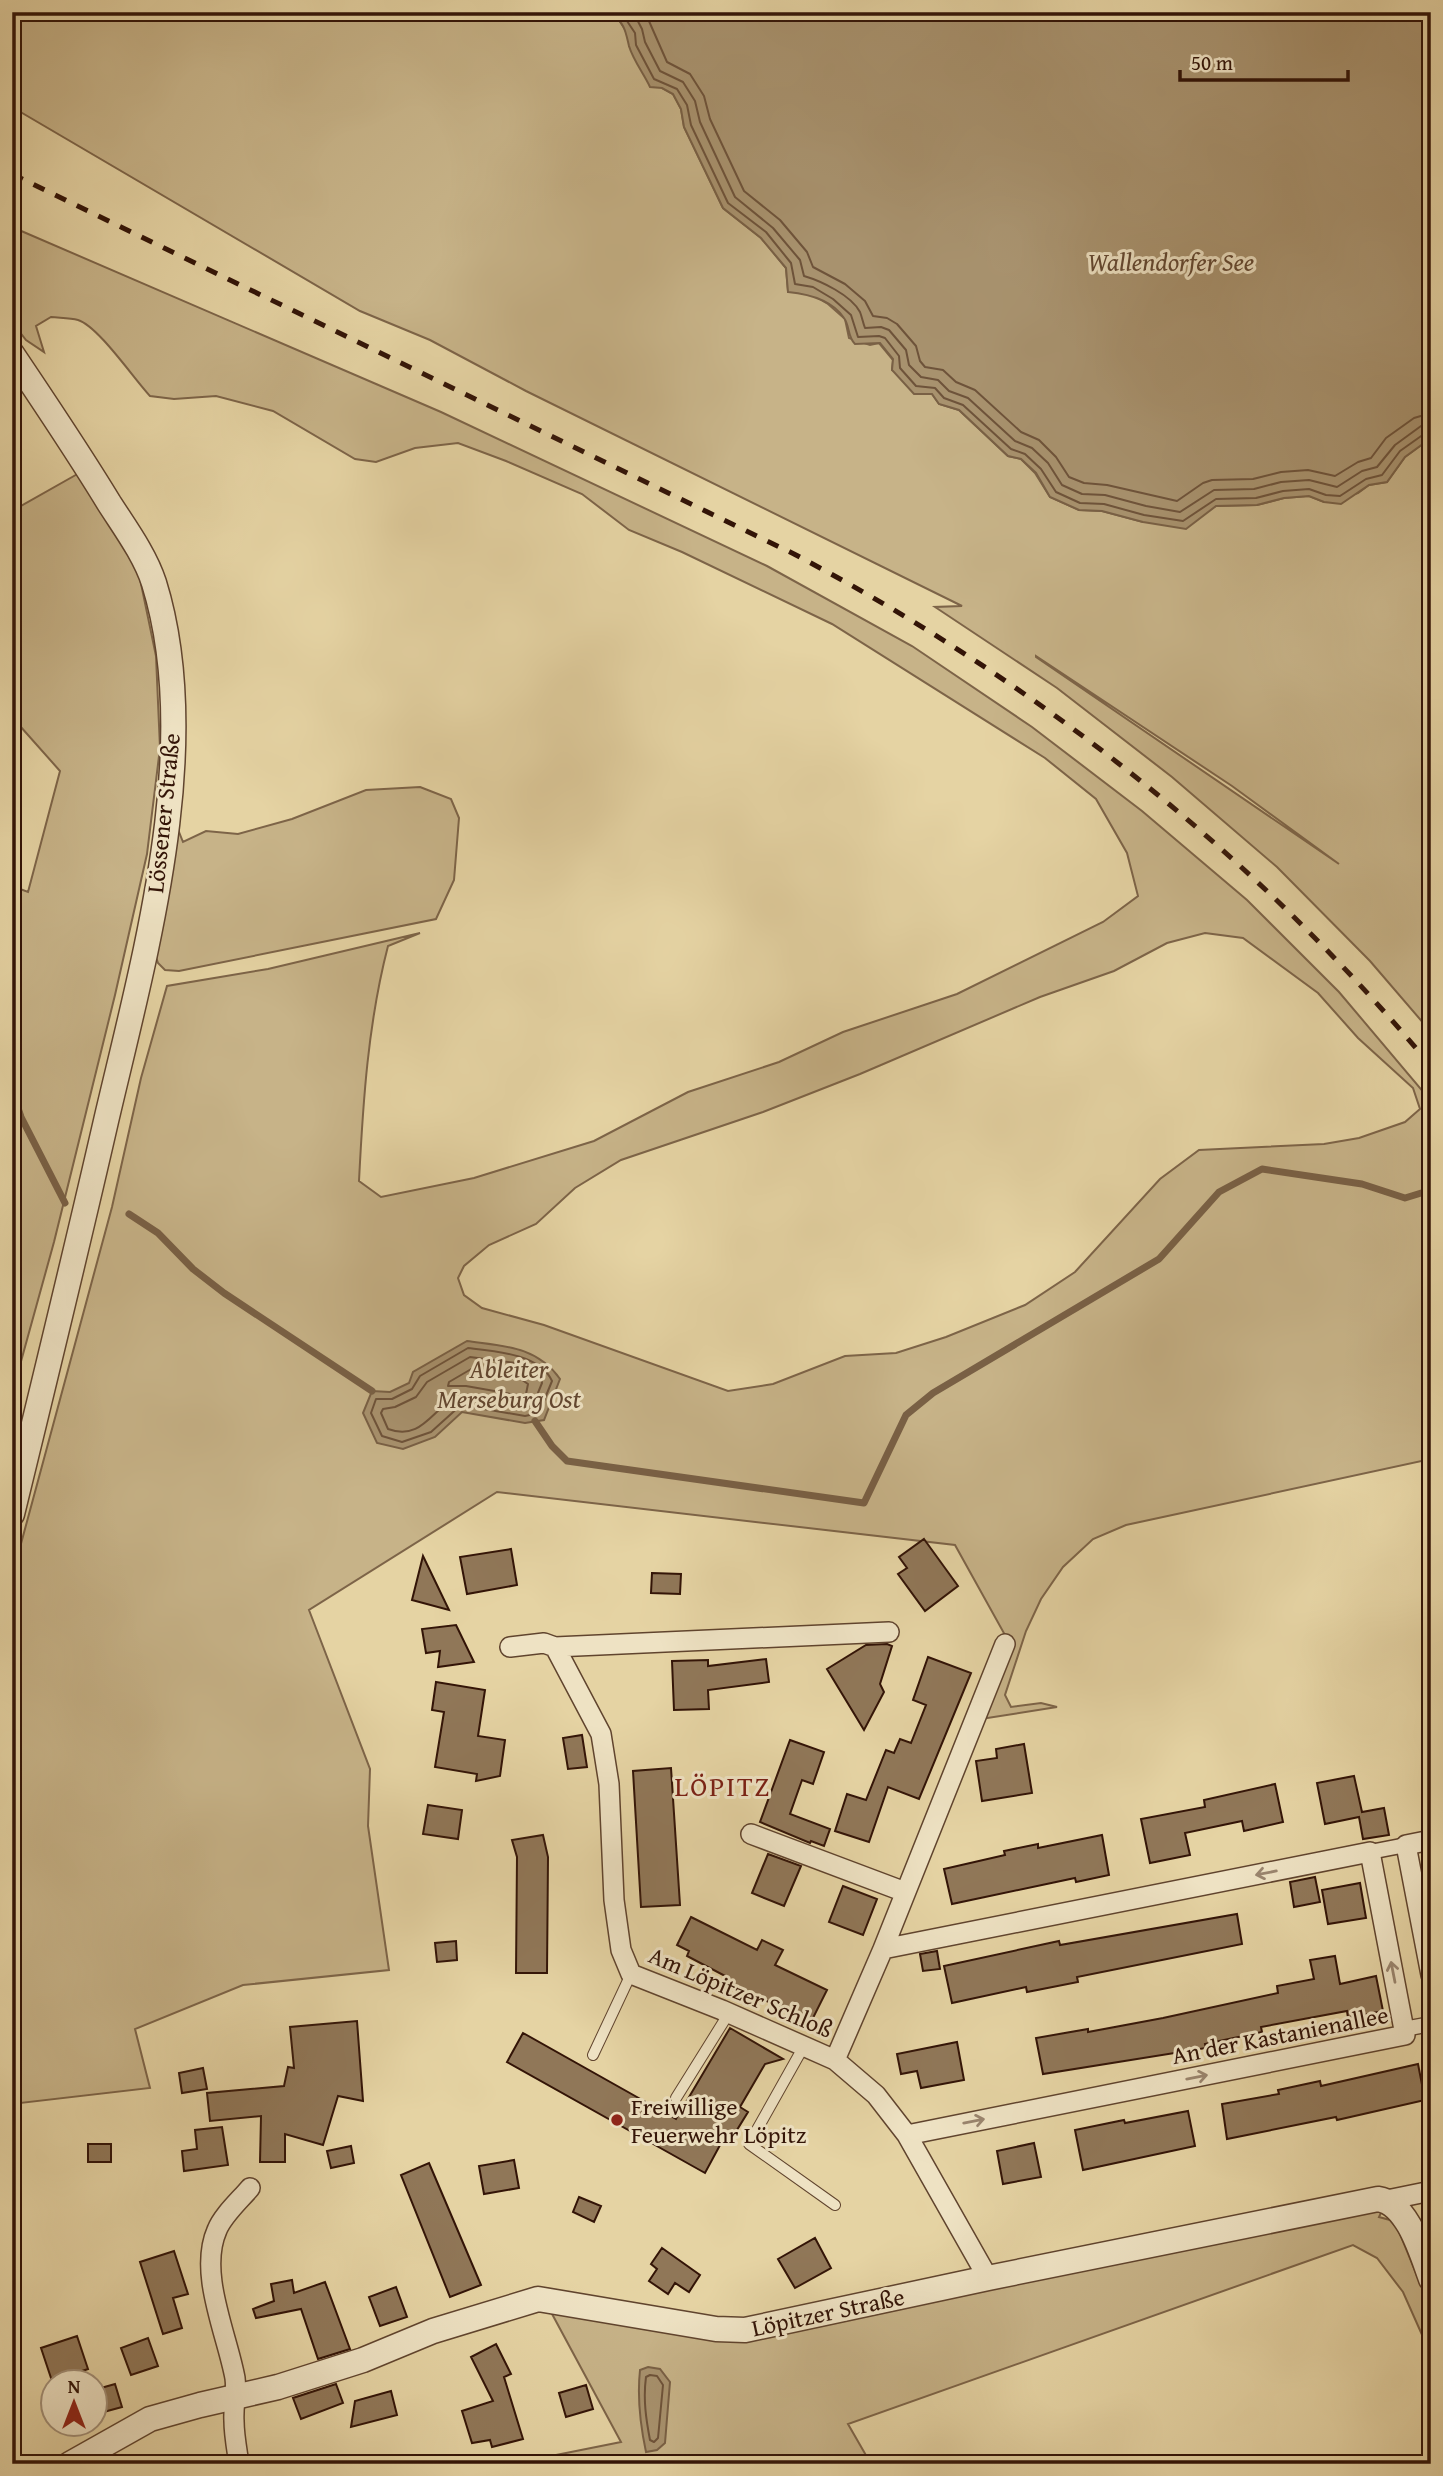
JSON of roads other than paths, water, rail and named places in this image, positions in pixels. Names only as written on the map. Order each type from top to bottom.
[{"type":"street","name":"Lössener Straße","points":[[12,354],[131,536],[153,581],[166,640],[172,690],[173,764],[160,868],[140,974],[12,1514]]},
{"type":"street","points":[[510,1647],[544,1643],[555,1647],[889,1632]]},
{"type":"street","name":"Am Löpitzer Schloß","points":[[835,2060],[883,1949],[1005,1644]]},
{"type":"street","name":"Am Löpitzer Schloß","points":[[555,1647],[601,1734],[610,1784],[614,1900],[621,1951],[631,1974],[729,2013],[835,2060],[876,2095],[907,2135],[988,2278]]},
{"type":"street","points":[[751,1834],[905,1892]]},
{"type":"street","points":[[883,1949],[1431,1840]]},
{"type":"street","points":[[1406,1845],[1431,1975]]},
{"type":"street","name":"An der Kastanienallee","points":[[907,2135],[1405,2035],[1370,1852]]},
{"type":"street","points":[[1404,2029],[1431,2024]]},
{"type":"street","points":[[239,2464],[233,2418],[236,2397],[234,2378],[211,2275],[211,2251],[217,2228],[250,2188]]},
{"type":"street","name":"Löpitzer Straße","points":[[71,2464],[150,2419],[278,2387],[363,2360],[433,2331],[538,2299],[692,2325],[744,2330],[1378,2199],[1387,2200],[1431,2191]]},
{"type":"street","points":[[1387,2200],[1410,2228],[1431,2279]]},
{"type":"lane","points":[[593,2055],[631,1974]]},
{"type":"lane","points":[[676,2098],[729,2013]]},
{"type":"lane","points":[[804,2046],[749,2144],[835,2205]]},
{"type":"water","name":"Wallendorfer See","points":[[611,12],[1431,12],[1431,438],[1405,457],[1387,482],[1369,485],[1341,504],[1324,502],[1309,496],[1284,498],[1257,505],[1216,506],[1186,529],[1143,522],[1102,511],[1079,510],[1050,497],[1036,473],[1021,459],[1008,456],[959,410],[939,404],[932,394],[914,394],[892,370],[893,359],[880,343],[855,344],[846,321],[827,302],[788,292],[786,268],[761,238],[723,208],[684,127],[681,109],[673,94],[662,88],[650,87],[631,51],[624,28]]},
{"type":"water","name":"Ableiter Merseburg Ost","points":[[467,1341],[518,1350],[541,1360],[551,1368],[560,1379],[544,1420],[525,1423],[462,1412],[435,1437],[403,1449],[377,1443],[363,1413],[372,1391],[390,1392],[409,1383],[413,1372]]},
{"type":"water","points":[[648,2367],[660,2369],[670,2382],[665,2443],[657,2450],[646,2452],[639,2391],[640,2370]]},
{"type":"waterway","name":"Ableiter Merseburg Ost","points":[[12,1091],[21,1117],[65,1203]]},
{"type":"waterway","name":"Ableiter Merseburg Ost","points":[[535,1421],[552,1446],[567,1461],[864,1503],[906,1415],[933,1393],[1159,1259],[1219,1192],[1262,1169],[1362,1184],[1405,1198],[1431,1190]]},
{"type":"waterway","name":"Ableiter Merseburg Ost","points":[[129,1214],[158,1233],[193,1269],[224,1293],[372,1391]]},
{"type":"waterway","points":[[1425,2225],[1431,2223]]},
{"type":"railway","points":[[12,174],[794,554],[884,604],[971,658],[1056,716],[1138,778],[1216,845],[1291,915],[1363,988],[1431,1066]]},
{"type":"place","name":"Freiwillige Feuerwehr Löpitz","points":[[617,2120]]},
{"type":"district","name":"LÖPITZ","points":[[723,1785]]}]
